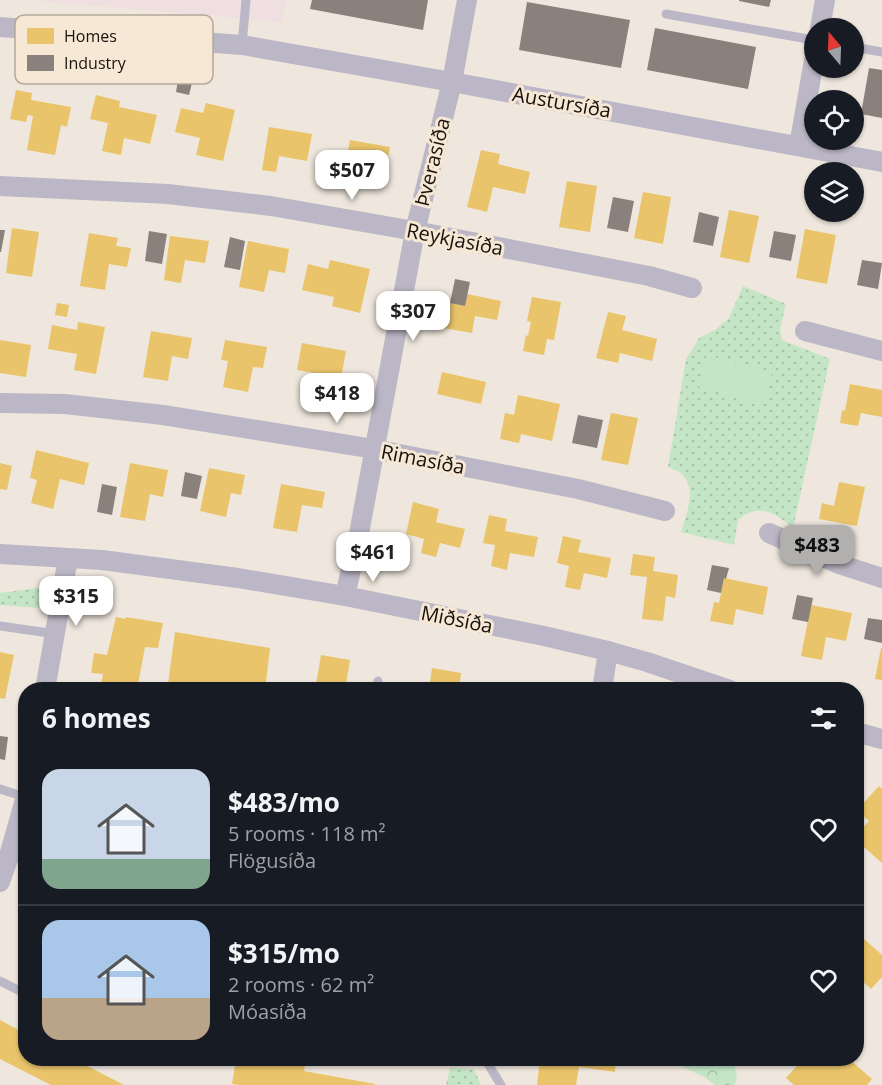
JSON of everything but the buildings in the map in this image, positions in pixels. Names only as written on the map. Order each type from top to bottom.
[{"type":"street","name":"Þverasíða","points":[[345,596],[358,538],[415,231],[452,81],[467,0]]},
{"type":"street","points":[[822,18],[825,0]]},
{"type":"street","name":"Austursíða","points":[[0,27],[15,28]]},
{"type":"street","name":"Austursíða","points":[[213,43],[242,45],[452,81],[882,162]]},
{"type":"street","points":[[799,146],[811,78]]},
{"type":"street","name":"Reykjasíða","points":[[0,186],[168,194],[271,206],[649,276],[692,288]]},
{"type":"street","points":[[806,331],[882,351]]},
{"type":"street","name":"Rimasíða","points":[[0,403],[65,404],[163,415],[374,449],[578,489],[665,511]]},
{"type":"street","points":[[768,533],[839,564],[882,578]]},
{"type":"street","name":"Miðsíða","points":[[0,554],[102,560],[238,578],[345,596],[608,651],[706,682]]},
{"type":"street","points":[[47,682],[69,558]]},
{"type":"street","points":[[603,682],[608,651]]},
{"type":"street","points":[[864,734],[882,739]]},
{"type":"street","points":[[0,882],[17,858]]},
{"type":"lane","points":[[242,45],[246,0]]},
{"type":"lane","points":[[666,14],[804,38]]},
{"type":"lane","points":[[864,49],[882,52]]},
{"type":"lane","points":[[0,626],[56,634]]},
{"type":"lane","points":[[0,789],[18,794]]},
{"type":"lane","points":[[0,981],[18,990]]},
{"type":"lane","points":[[489,1066],[501,1085]]},
{"type":"shaded area","points":[[28,0],[286,0],[282,22]]},
{"type":"green space","points":[[743,286],[786,304],[780,329],[782,340],[830,359],[793,528],[773,514],[753,512],[738,520],[734,545],[681,532],[688,510],[689,486],[681,473],[668,467],[686,359],[699,338],[715,330],[729,318]]},
{"type":"green space","points":[[707,355],[772,372],[763,405],[699,387]]},
{"type":"green space","points":[[45,587],[39,608],[0,605],[0,593]]},
{"type":"green space","points":[[682,1066],[735,1066],[737,1077],[735,1085],[715,1085]]},
{"type":"green space","points":[[450,1068],[474,1069],[481,1085],[446,1085]]}]
